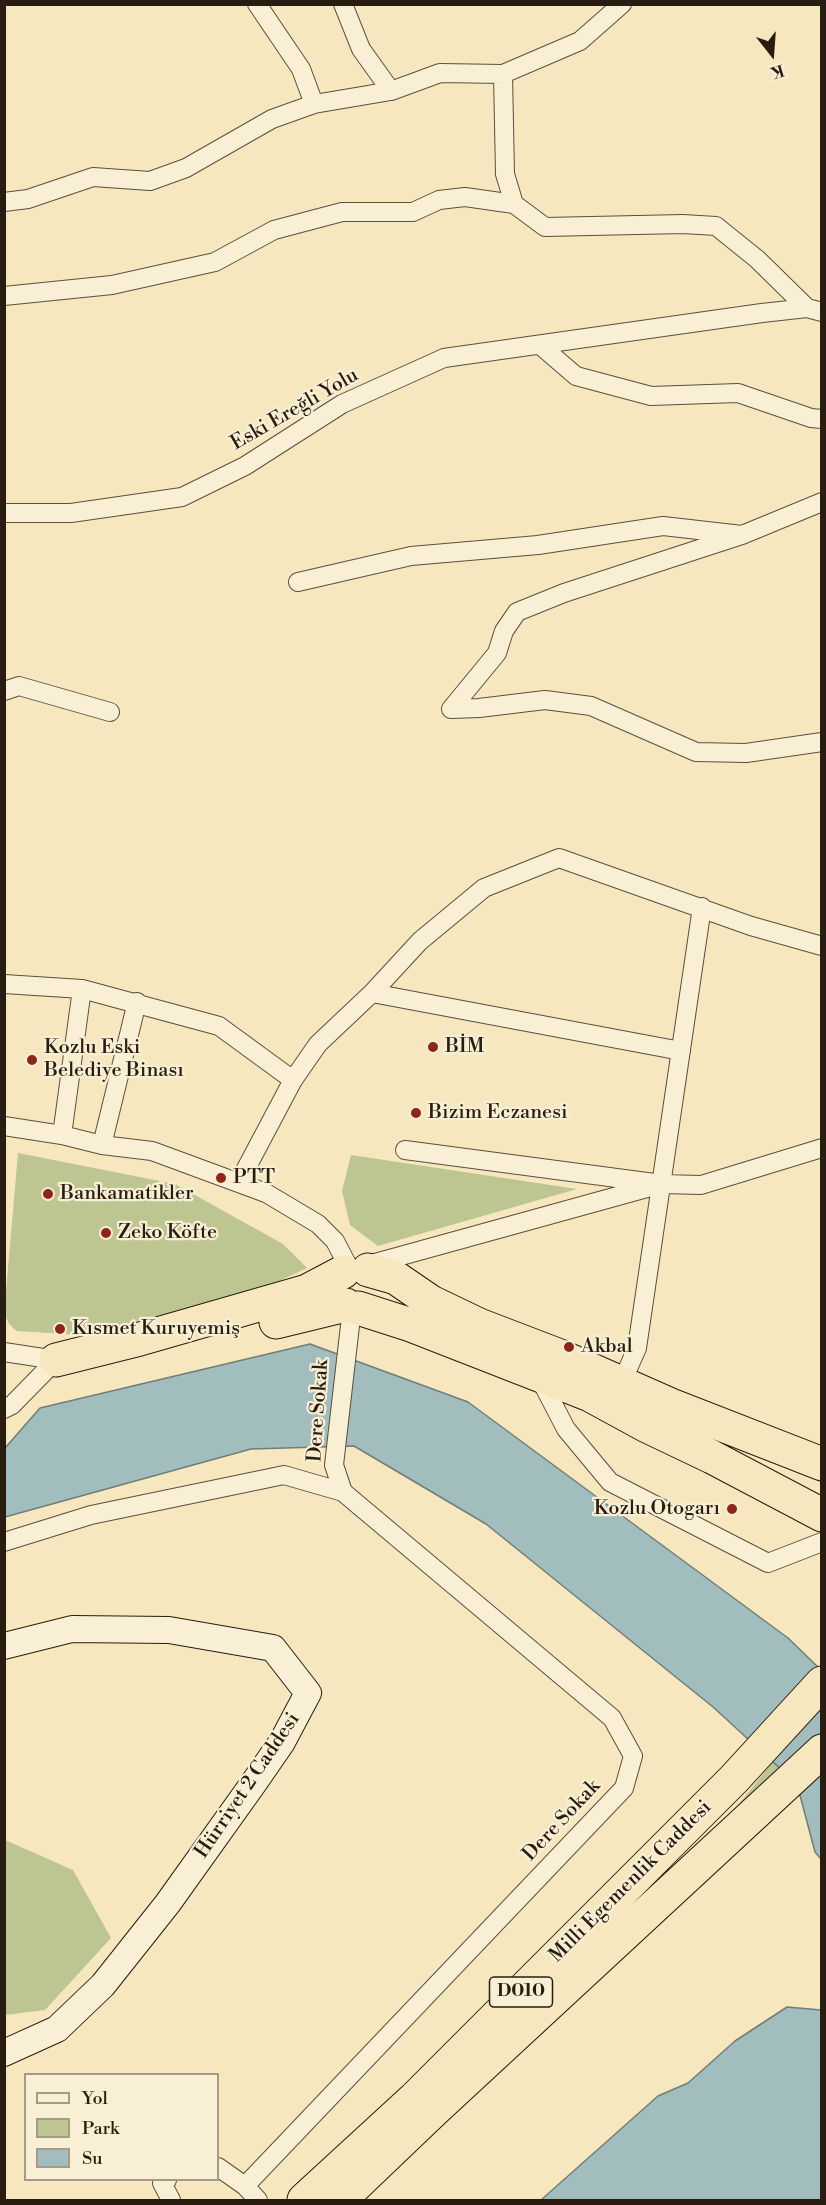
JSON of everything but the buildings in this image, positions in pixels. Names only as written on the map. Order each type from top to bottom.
[{"type":"highway","points":[[56,1360],[75,1366],[105,1366],[172,1351],[286,1319],[370,1304],[377,1293],[377,1280],[356,1269]]},
{"type":"highway","points":[[56,1360],[307,1292],[356,1269],[396,1278],[431,1302],[479,1325],[822,1464]]},
{"type":"highway","points":[[352,1307],[408,1324],[590,1395],[822,1515]]},
{"type":"highway","name":"Milli Egemenlik Caddesi","points":[[304,2200],[414,2099],[734,1779],[822,1683]]},
{"type":"highway","name":"Milli Egemenlik Caddesi","points":[[340,2200],[822,1751]]},
{"type":"street","points":[[257,4],[301,69],[314,104]]},
{"type":"street","points":[[343,4],[361,49],[392,91]]},
{"type":"street","points":[[4,202],[28,199],[93,177],[150,181],[186,168],[272,119],[314,104],[392,91],[440,73],[502,74],[580,41],[613,8]]},
{"type":"street","points":[[502,74],[505,174],[514,204]]},
{"type":"street","points":[[4,296],[112,285],[215,262],[274,230],[342,212],[413,212],[439,200],[465,197],[514,204],[545,227],[683,224],[716,226],[814,310]]},
{"type":"street","name":"Eski Ereğli Yolu","points":[[4,513],[71,513],[182,497],[245,466],[342,404],[444,358],[814,310]]},
{"type":"street","points":[[540,345],[576,376],[651,396],[738,393],[811,418],[822,419]]},
{"type":"street","points":[[822,502],[742,535],[564,593],[517,612],[504,631],[497,652],[452,709],[545,700],[591,706],[696,752],[746,753],[822,742]]},
{"type":"street","points":[[298,582],[411,556],[538,546],[663,526],[742,535]]},
{"type":"street","points":[[4,691],[19,686],[110,712]]},
{"type":"street","points":[[239,1182],[293,1080],[318,1044],[372,993],[420,941],[484,888],[559,858],[751,926],[822,946]]},
{"type":"street","points":[[622,1382],[637,1348],[702,907]]},
{"type":"street","points":[[4,984],[82,989],[219,1026],[293,1080]]},
{"type":"street","points":[[62,1135],[82,989]]},
{"type":"street","points":[[372,993],[681,1051]]},
{"type":"street","points":[[102,1145],[137,1002]]},
{"type":"street","points":[[5,1130],[62,1135],[102,1145],[152,1151],[239,1182],[266,1193],[318,1224],[335,1241],[356,1269],[662,1184]]},
{"type":"street","points":[[405,1150],[662,1184],[701,1185],[822,1148]]},
{"type":"street","name":"Dere Sokak","points":[[245,2186],[624,1788],[633,1756],[612,1718],[343,1492],[334,1465],[352,1307]]},
{"type":"street","points":[[4,1352],[56,1360]]},
{"type":"street","points":[[4,1409],[12,1405],[56,1360]]},
{"type":"street","points":[[537,1374],[566,1429],[610,1482],[768,1563],[822,1542]]},
{"type":"street","points":[[4,1542],[92,1515],[284,1475],[343,1492]]},
{"type":"street","name":"Hürriyet 2 Caddesi","points":[[4,1646],[72,1629],[169,1630],[273,1648],[308,1693],[282,1742],[253,1784],[168,1902],[103,1985],[57,2029],[4,2053]]},
{"type":"street","points":[[219,2168],[245,2186],[258,2200]]},
{"type":"street","points":[[166,2181],[162,2184],[171,2200]]},
{"type":"green space","points":[[18,1153],[175,1184],[283,1244],[307,1268],[262,1289],[83,1335],[17,1331],[11,1326],[5,1308]]},
{"type":"green space","points":[[351,1155],[577,1189],[378,1246],[350,1225],[342,1191]]},
{"type":"green space","points":[[821,1702],[821,1734],[734,1810]]},
{"type":"green space","points":[[5,1840],[73,1870],[111,1938],[45,2010],[5,2015]]},
{"type":"water","points":[[310,1344],[468,1402],[788,1638],[821,1670],[821,1859],[815,1852],[797,1784],[713,1707],[486,1524],[354,1446],[251,1449],[5,1517],[5,1448],[40,1408]]},
{"type":"water","points":[[787,2007],[821,2010],[821,2200],[541,2200],[658,2096],[688,2083],[735,2041]]},
{"type":"place","name":"BİM","points":[[433,1047]]},
{"type":"place","name":"Kozlu Eski Belediye Binası","points":[[32,1060]]},
{"type":"place","name":"Bizim Eczanesi","points":[[416,1113]]},
{"type":"place","name":"PTT","points":[[221,1178]]},
{"type":"place","name":"Bankamatikler","points":[[48,1194]]},
{"type":"place","name":"Zeko Köfte","points":[[106,1233]]},
{"type":"place","name":"Kısmet Kuruyemiş","points":[[60,1329]]},
{"type":"place","name":"Akbal","points":[[569,1347]]},
{"type":"place","name":"Kozlu Otogarı","points":[[732,1509]]}]
